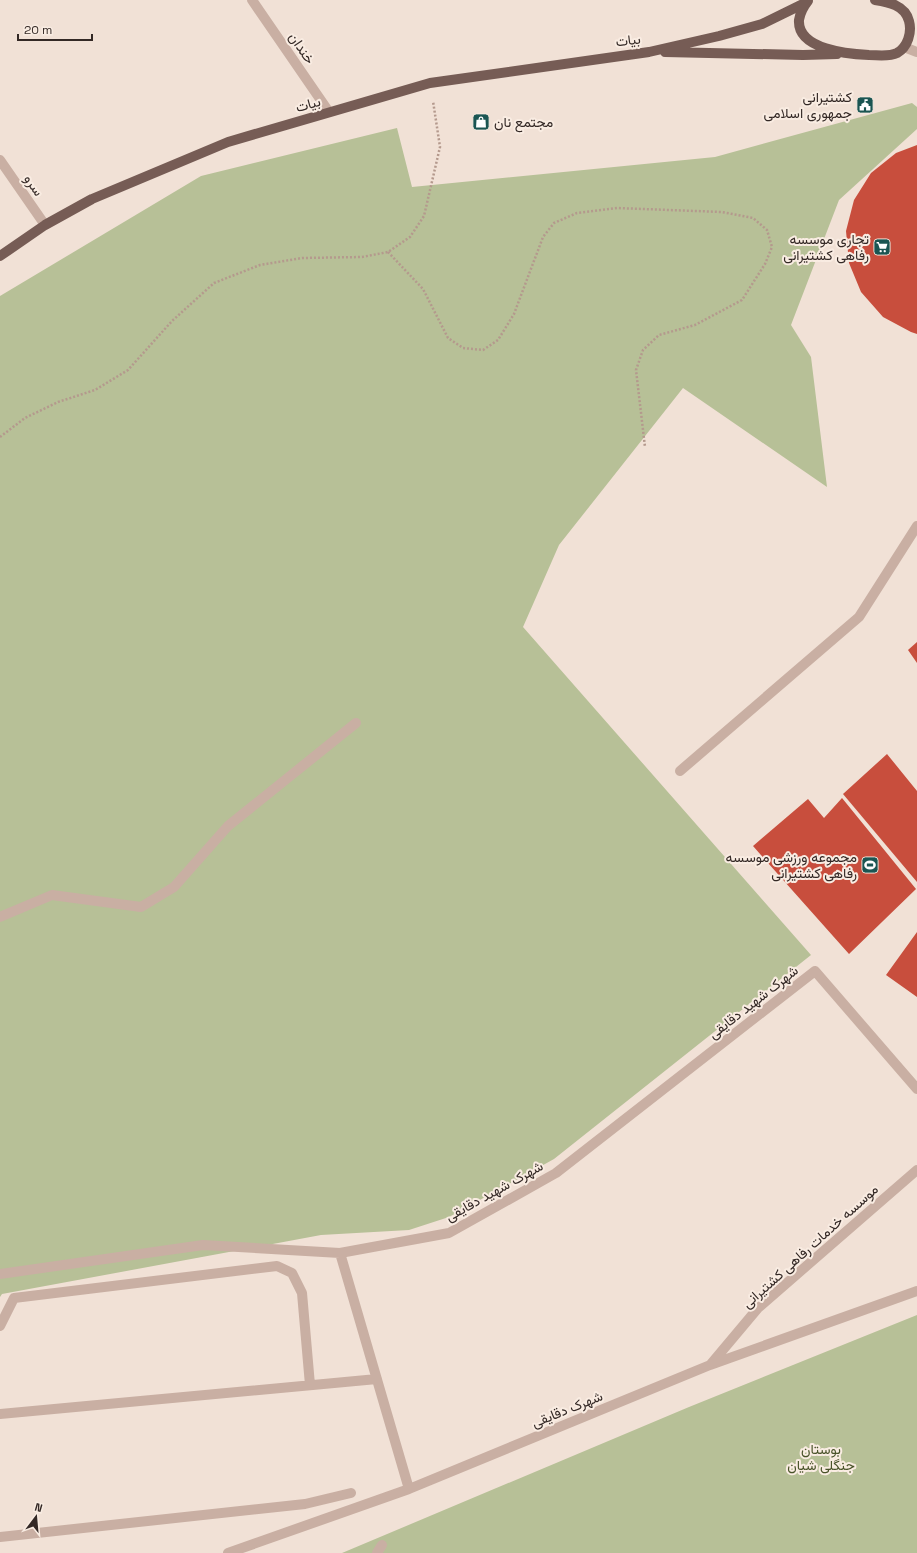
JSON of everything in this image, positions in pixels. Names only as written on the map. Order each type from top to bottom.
[{"type":"main road","points":[[807,1],[800,16],[799,23],[801,32],[807,39],[815,44],[849,54],[892,55],[904,47],[914,33],[904,11],[897,5],[880,0]]},
{"type":"main road","name":"بیات","points":[[0,256],[45,225],[92,199],[228,142],[430,83],[649,52],[762,24],[807,1]]},
{"type":"main road","name":"بیات","points":[[649,52],[803,55],[849,54]]},
{"type":"street","name":"خندان","points":[[252,0],[329,112]]},
{"type":"street","points":[[904,47],[917,52]]},
{"type":"street","name":"سرو","points":[[0,160],[45,225]]},
{"type":"street","points":[[680,771],[859,617],[917,526]]},
{"type":"street","points":[[0,917],[52,895],[141,907],[174,887],[228,826],[356,723]]},
{"type":"street","name":"شهرک شهید دقایقی","points":[[0,1274],[202,1245],[340,1253],[449,1233],[556,1174],[815,971],[917,1089]]},
{"type":"street","name":"موسسه خدمات رفاهی کشتیرانی","points":[[710,1365],[758,1308],[917,1170]]},
{"type":"street","points":[[340,1253],[409,1489]]},
{"type":"street","points":[[0,1326],[14,1298],[276,1266],[292,1273],[302,1293],[310,1385]]},
{"type":"street","name":"شهرک دقایقی","points":[[228,1553],[409,1489],[710,1365],[917,1292]]},
{"type":"street","points":[[0,1414],[377,1379]]},
{"type":"street","points":[[0,1537],[305,1504],[351,1493]]},
{"type":"path","points":[[0,437],[25,418],[58,402],[95,390],[128,370],[172,321],[214,283],[260,265],[302,258],[362,257],[388,252],[410,238],[424,216],[440,147],[430,83]]},
{"type":"path","points":[[388,252],[423,289],[448,338],[463,348],[483,350],[498,340],[514,314],[543,237],[554,223],[576,213],[617,208],[722,212],[753,218],[767,230],[772,247],[765,264],[742,300],[695,325],[659,335],[643,350],[636,370],[645,447]]},
{"type":"green space","points":[[912,103],[917,107],[917,129],[839,200],[791,325],[811,357],[827,487],[683,388],[559,545],[523,627],[811,955],[554,1159],[449,1217],[409,1230],[321,1235],[2,1294],[0,1297],[0,296],[201,176],[397,128],[412,187],[715,157]]},
{"type":"green space","name":"بوستان جنگلی شیان","points":[[917,1315],[917,1553],[342,1553],[689,1407]]},
{"type":"building","name":"تجاری موسسه رفاهی کشتیرانی","points":[[917,145],[917,334],[883,317],[861,292],[849,263],[846,231],[854,200],[871,173],[896,153]]},
{"type":"building","points":[[917,642],[917,663],[908,650]]},
{"type":"building","points":[[887,754],[917,791],[917,882],[843,794]]},
{"type":"building","points":[[842,798],[916,889],[849,954],[753,846],[808,799],[824,818]]},
{"type":"building","points":[[917,932],[917,997],[886,975]]},
{"type":"place","name":"کشتیرانی جمهوری اسلامی","points":[[865,105]]},
{"type":"place","name":"مجتمع نان","points":[[481,122]]},
{"type":"place","name":"تجاری موسسه رفاهی کشتیرانی","points":[[882,247]]},
{"type":"place","name":"مجموعه ورزشی موسسه رفاهی کشتیرانی","points":[[870,865]]}]
